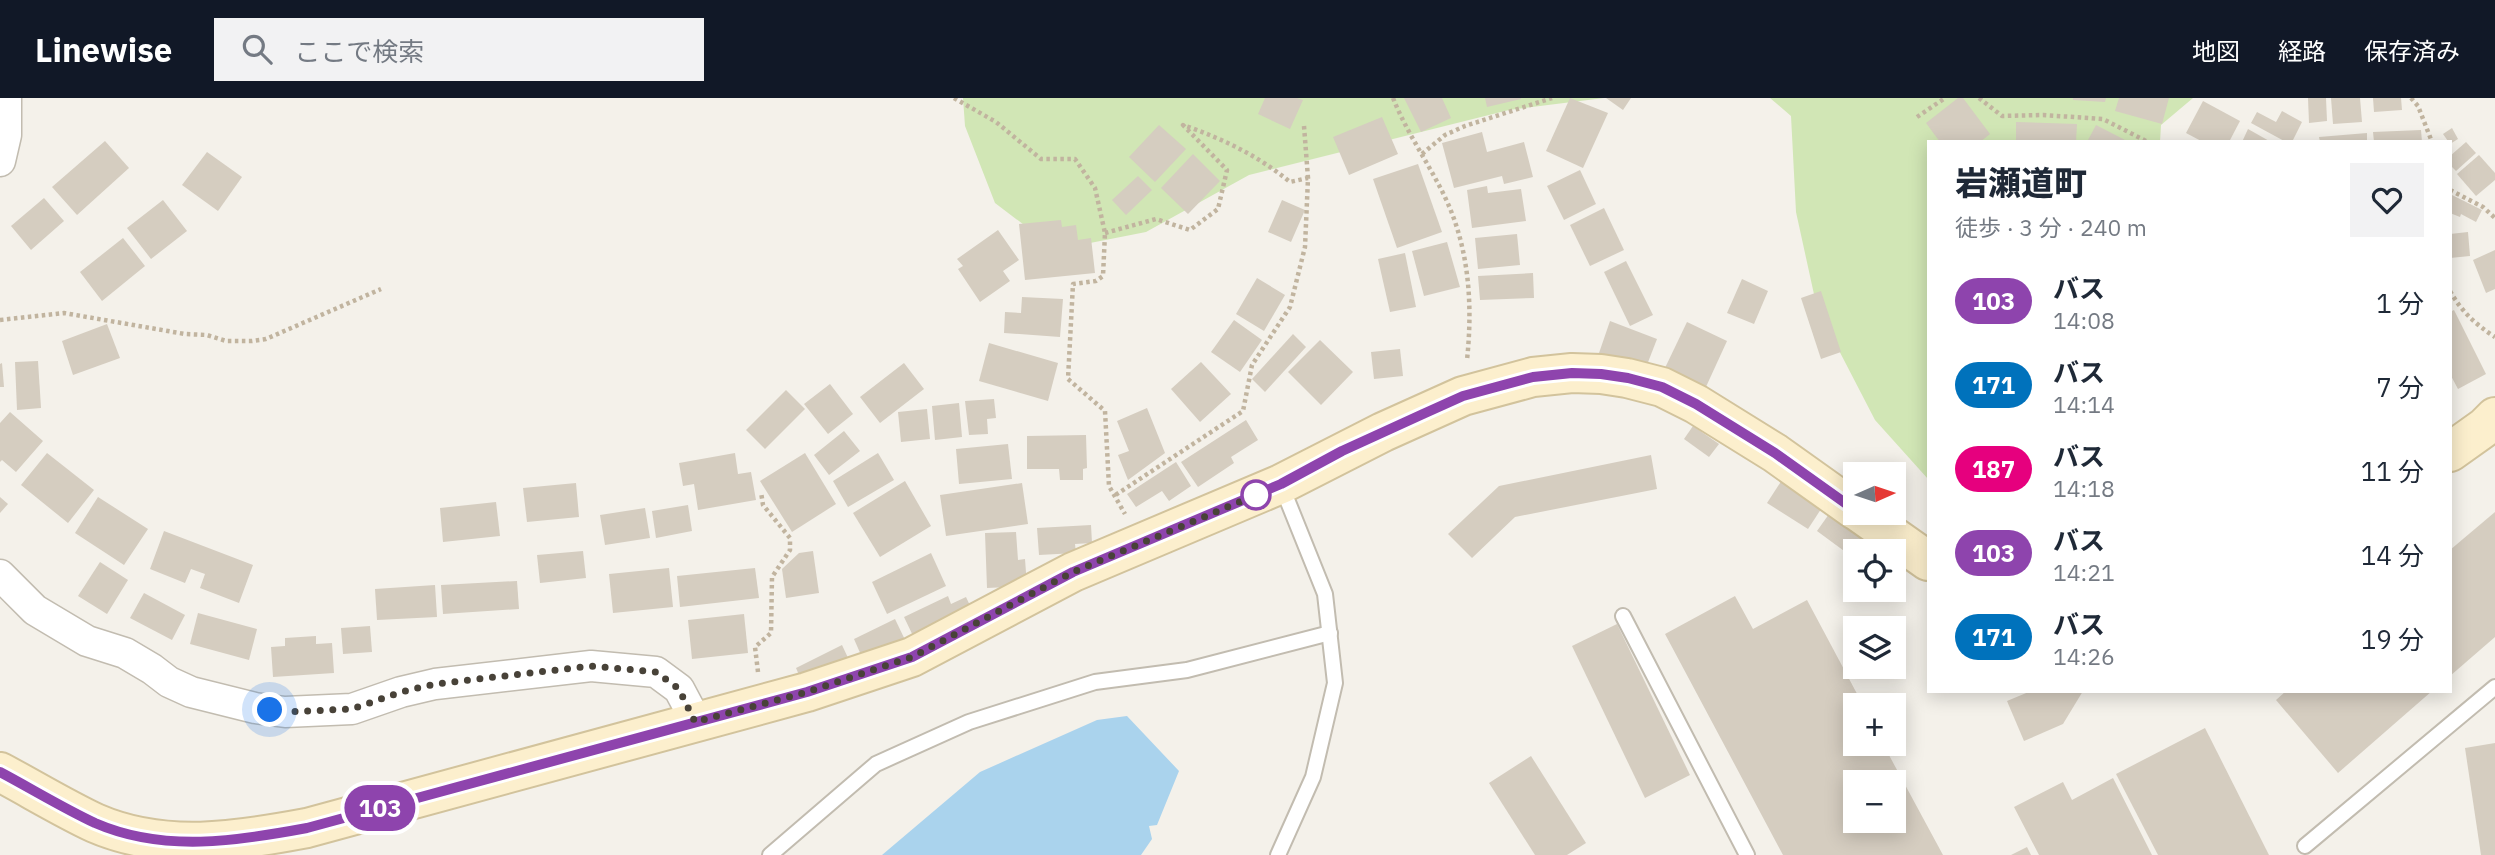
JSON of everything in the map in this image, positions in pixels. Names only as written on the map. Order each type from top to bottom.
[{"type":"main road","points":[[0,772],[96,823],[152,839],[217,842],[307,828],[807,692],[912,657],[1073,572],[1281,484],[1342,451],[1463,396],[1533,377],[1572,373],[1628,378],[1662,387],[1696,404],[1775,453],[1843,501]]},
{"type":"main road","points":[[2452,451],[2495,417]]},
{"type":"main road","points":[[1877,525],[1927,560]]},
{"type":"street","points":[[0,160],[6,135],[6,98]]},
{"type":"street","points":[[0,575],[35,610],[87,641],[125,653],[169,682],[191,692],[255,708],[285,712],[352,709],[401,692],[435,684],[591,666],[656,672],[679,689],[695,722]]},
{"type":"lane","points":[[1278,855],[1312,777],[1335,683],[1325,594],[1281,484]]},
{"type":"lane","points":[[1623,616],[1747,855]]},
{"type":"lane","points":[[771,855],[876,764],[969,722],[1095,682],[1187,670],[1330,633]]},
{"type":"lane","points":[[2305,846],[2495,687]]},
{"type":"path","points":[[954,98],[996,122],[1041,159],[1075,159],[1094,188],[1105,233],[1103,276],[1096,281],[1073,284],[1068,379],[1105,411],[1109,486],[1126,517]]},
{"type":"path","points":[[1393,98],[1444,194],[1464,247],[1469,289],[1470,338],[1463,396]]},
{"type":"path","points":[[1422,154],[1445,135],[1465,125],[1552,98]]},
{"type":"path","points":[[1917,117],[1945,98]]},
{"type":"path","points":[[1979,98],[2002,116],[2043,115],[2103,119],[2144,140]]},
{"type":"path","points":[[2412,98],[2418,106],[2431,140]]},
{"type":"path","points":[[1105,233],[1156,219],[1190,230],[1218,209],[1227,170],[1183,125],[1227,141],[1268,163],[1290,182],[1308,178]]},
{"type":"path","points":[[1114,496],[1243,411],[1252,365],[1290,307],[1305,247],[1308,178],[1304,126]]},
{"type":"path","points":[[2452,191],[2483,207],[2495,218]]},
{"type":"path","points":[[0,320],[74,314],[185,334],[207,335],[226,341],[252,341],[266,339],[381,289]]},
{"type":"path","points":[[2452,295],[2460,309],[2473,322],[2495,337]]},
{"type":"path","points":[[761,492],[764,505],[790,538],[790,550],[772,577],[771,633],[755,647],[763,704]]},
{"type":"green space","points":[[963,98],[1604,98],[1509,110],[1249,175],[1146,232],[1085,244],[1040,237],[995,203],[965,126]]},
{"type":"green space","points":[[1770,98],[2193,98],[2161,125],[2160,140],[1927,140],[1927,478],[1875,420],[1817,308],[1796,212],[1791,116]]},
{"type":"water","points":[[1127,716],[1179,771],[1157,825],[1149,826],[1152,839],[1141,855],[882,855],[980,772],[1097,720]]},
{"type":"building","points":[[1265,98],[1303,100],[1290,129],[1258,114]]},
{"type":"building","points":[[1404,98],[1442,98],[1451,118],[1421,132]]},
{"type":"building","points":[[1485,98],[1521,98],[1521,99],[1487,107]]},
{"type":"building","points":[[1570,98],[1608,113],[1583,168],[1546,151]]},
{"type":"building","points":[[1606,98],[1631,98],[1623,110]]},
{"type":"building","points":[[1958,98],[1963,98],[1990,134],[1982,140],[1939,140],[1926,123]]},
{"type":"building","points":[[2073,98],[2106,98],[2105,102]]},
{"type":"building","points":[[2119,98],[2169,98],[2162,124],[2115,111]]},
{"type":"building","points":[[2308,98],[2326,98],[2327,121],[2309,123]]},
{"type":"building","points":[[2331,98],[2360,98],[2362,122],[2333,124]]},
{"type":"building","points":[[2373,98],[2401,98],[2402,110],[2374,112]]},
{"type":"building","points":[[2203,101],[2240,121],[2230,140],[2199,140],[2186,133]]},
{"type":"building","points":[[2282,111],[2302,122],[2293,140],[2282,140],[2251,123],[2257,112],[2276,122]]},
{"type":"building","points":[[1382,117],[1398,154],[1349,175],[1333,137]]},
{"type":"building","points":[[2016,122],[2077,124],[2076,140],[2016,140]]},
{"type":"building","points":[[1159,125],[1186,149],[1155,182],[1129,157]]},
{"type":"building","points":[[2096,125],[2125,140],[2088,140]]},
{"type":"building","points":[[2452,128],[2458,139],[2452,143],[2443,134]]},
{"type":"building","points":[[2248,129],[2267,140],[2243,140]]},
{"type":"building","points":[[2421,130],[2422,140],[2374,140],[2373,132]]},
{"type":"building","points":[[1482,132],[1487,152],[1524,142],[1533,177],[1504,184],[1502,176],[1454,188],[1442,143]]},
{"type":"building","points":[[2367,133],[2367,140],[2320,140],[2319,137]]},
{"type":"building","points":[[105,141],[129,168],[77,215],[52,187]]},
{"type":"building","points":[[2466,142],[2476,153],[2456,171],[2452,167],[2452,154]]},
{"type":"building","points":[[207,152],[242,177],[218,211],[182,185]]},
{"type":"building","points":[[1193,154],[1220,181],[1188,214],[1161,188]]},
{"type":"building","points":[[2479,155],[2495,173],[2495,180],[2476,196],[2457,174]]},
{"type":"building","points":[[1418,164],[1442,232],[1397,248],[1373,179]]},
{"type":"building","points":[[1580,170],[1596,204],[1564,220],[1547,186]]},
{"type":"building","points":[[1138,176],[1152,190],[1126,215],[1112,200]]},
{"type":"building","points":[[1487,186],[1488,193],[1521,189],[1526,221],[1472,228],[1467,190]]},
{"type":"building","points":[[2452,195],[2482,210],[2476,222],[2461,214],[2460,217],[2452,214]]},
{"type":"building","points":[[44,198],[64,221],[31,250],[11,226]]},
{"type":"building","points":[[163,200],[187,231],[151,259],[127,228]]},
{"type":"building","points":[[1282,200],[1305,210],[1291,242],[1268,232]]},
{"type":"building","points":[[1604,208],[1624,250],[1590,266],[1570,225]]},
{"type":"building","points":[[1061,220],[1062,227],[1076,225],[1078,240],[1091,238],[1095,273],[1025,280],[1019,224]]},
{"type":"building","points":[[998,230],[1019,260],[1003,271],[1010,281],[980,302],[958,269],[963,266],[957,259]]},
{"type":"building","points":[[2468,232],[2470,256],[2452,258],[2452,234]]},
{"type":"building","points":[[1517,234],[1520,265],[1478,269],[1475,238]]},
{"type":"building","points":[[123,238],[145,266],[102,301],[80,272]]},
{"type":"building","points":[[1447,242],[1460,287],[1424,296],[1412,251]]},
{"type":"building","points":[[2495,250],[2495,289],[2486,293],[2473,260]]},
{"type":"building","points":[[1405,253],[1416,307],[1390,312],[1378,259]]},
{"type":"building","points":[[1626,261],[1653,315],[1630,326],[1604,272]]},
{"type":"building","points":[[1533,273],[1534,298],[1480,300],[1478,276]]},
{"type":"building","points":[[1257,278],[1285,295],[1264,331],[1236,314]]},
{"type":"building","points":[[1742,279],[1768,291],[1754,324],[1727,313]]},
{"type":"building","points":[[1821,291],[1841,352],[1821,359],[1801,298]]},
{"type":"building","points":[[1022,297],[1063,299],[1060,337],[1004,333],[1005,312],[1021,313]]},
{"type":"building","points":[[2454,310],[2486,374],[2458,389],[2452,378]]},
{"type":"building","points":[[1234,320],[1262,340],[1240,372],[1211,352]]},
{"type":"building","points":[[1610,321],[1657,339],[1645,370],[1599,353]]},
{"type":"building","points":[[1687,322],[1727,341],[1705,389],[1664,370]]},
{"type":"building","points":[[107,324],[120,358],[73,375],[62,341]]},
{"type":"building","points":[[1293,334],[1306,347],[1265,392],[1252,379]]},
{"type":"building","points":[[1320,340],[1353,372],[1321,405],[1288,372]]},
{"type":"building","points":[[989,343],[1058,363],[1048,401],[979,381]]},
{"type":"building","points":[[1400,349],[1403,376],[1374,379],[1371,352]]},
{"type":"building","points":[[38,361],[41,408],[17,410],[15,362]]},
{"type":"building","points":[[1201,362],[1231,394],[1200,422],[1171,389]]},
{"type":"building","points":[[2,363],[4,387],[0,387],[0,364]]},
{"type":"building","points":[[904,363],[924,389],[880,423],[860,397]]},
{"type":"building","points":[[830,384],[853,414],[828,434],[804,404]]},
{"type":"building","points":[[786,390],[805,409],[765,449],[746,430]]},
{"type":"building","points":[[994,399],[996,418],[987,419],[988,434],[969,435],[965,401]]},
{"type":"building","points":[[959,403],[962,437],[935,440],[932,406]]},
{"type":"building","points":[[1147,408],[1165,453],[1128,480],[1118,455],[1129,451],[1117,421]]},
{"type":"building","points":[[927,409],[930,439],[901,442],[898,412]]},
{"type":"building","points":[[10,412],[43,441],[16,472],[2,460],[0,462],[0,423]]},
{"type":"building","points":[[1246,420],[1258,440],[1231,457],[1234,463],[1198,487],[1181,462]]},
{"type":"building","points":[[1693,426],[1719,444],[1709,457],[1684,439]]},
{"type":"building","points":[[844,431],[860,451],[829,475],[814,455]]},
{"type":"building","points":[[1086,435],[1087,468],[1083,469],[1083,480],[1060,480],[1059,469],[1027,469],[1027,436]]},
{"type":"building","points":[[1008,444],[1012,479],[959,484],[956,449]]},
{"type":"building","points":[[47,453],[94,490],[68,523],[21,485]]},
{"type":"building","points":[[735,453],[738,474],[751,472],[756,500],[698,510],[694,484],[683,486],[679,463]]},
{"type":"building","points":[[805,453],[836,504],[792,532],[760,481]]},
{"type":"building","points":[[878,453],[894,480],[848,507],[833,481]]},
{"type":"building","points":[[1651,455],[1657,489],[1515,517],[1472,558],[1448,534],[1499,486]]},
{"type":"building","points":[[1176,462],[1191,486],[1169,501],[1162,491],[1136,507],[1127,494]]},
{"type":"building","points":[[1784,477],[1825,503],[1808,529],[1767,503]]},
{"type":"building","points":[[905,481],[931,526],[880,557],[853,513]]},
{"type":"building","points":[[576,483],[579,517],[527,522],[523,488]]},
{"type":"building","points":[[1022,483],[1028,524],[946,536],[940,495]]},
{"type":"building","points":[[0,497],[8,504],[0,513]]},
{"type":"building","points":[[98,497],[148,529],[124,565],[75,533]]},
{"type":"building","points":[[496,502],[500,536],[443,542],[440,508]]},
{"type":"building","points":[[688,505],[692,531],[656,538],[652,511]]},
{"type":"building","points":[[1834,507],[1843,513],[1843,525],[1859,525],[1879,539],[1843,539],[1843,550],[1817,531]]},
{"type":"building","points":[[645,508],[650,538],[605,545],[600,515]]},
{"type":"building","points":[[2495,512],[2495,637],[2452,674],[2452,548]]},
{"type":"building","points":[[1091,525],[1092,543],[1075,544],[1076,553],[1039,555],[1037,528]]},
{"type":"building","points":[[164,531],[253,565],[239,603],[200,588],[205,574],[191,569],[185,583],[150,569]]},
{"type":"building","points":[[1016,532],[1018,560],[1025,559],[1027,586],[987,588],[985,533]]},
{"type":"building","points":[[583,551],[586,578],[540,583],[537,555]]},
{"type":"building","points":[[813,551],[819,593],[786,598],[782,569],[799,553]]},
{"type":"building","points":[[931,553],[946,586],[887,614],[872,582]]},
{"type":"building","points":[[100,562],[128,580],[107,614],[78,596]]},
{"type":"building","points":[[669,568],[673,607],[613,613],[609,574]]},
{"type":"building","points":[[755,568],[759,598],[680,607],[677,576]]},
{"type":"building","points":[[517,581],[519,609],[443,614],[441,585]]},
{"type":"building","points":[[435,585],[437,617],[377,620],[375,589]]},
{"type":"building","points":[[144,593],[185,615],[172,640],[130,618]]},
{"type":"building","points":[[948,596],[951,604],[966,597],[973,612],[915,640],[904,617]]},
{"type":"building","points":[[1735,596],[1753,629],[1807,600],[1843,668],[1843,679],[1849,679],[1857,693],[1843,693],[1843,756],[1889,756],[1897,770],[1843,770],[1843,833],[1906,833],[1906,787],[1943,855],[1783,855],[1665,634]]},
{"type":"building","points":[[198,613],[257,629],[249,660],[190,644]]},
{"type":"building","points":[[744,614],[748,653],[692,659],[688,620]]},
{"type":"building","points":[[895,619],[907,644],[865,664],[854,639]]},
{"type":"building","points":[[1617,624],[1690,775],[1645,798],[1572,646]]},
{"type":"building","points":[[370,626],[372,652],[343,654],[341,628]]},
{"type":"building","points":[[316,636],[316,644],[332,643],[334,673],[273,677],[271,647],[285,646],[285,638]]},
{"type":"building","points":[[842,645],[849,660],[802,682],[796,668]]},
{"type":"building","points":[[2026,693],[2082,693],[2063,724],[2024,741],[2007,701]]},
{"type":"building","points":[[2284,693],[2430,693],[2338,773],[2276,700]]},
{"type":"building","points":[[2205,728],[2269,855],[2158,855],[2116,774]]},
{"type":"building","points":[[2495,743],[2495,855],[2481,855],[2465,748]]},
{"type":"building","points":[[1531,756],[1586,843],[1567,855],[1535,855],[1489,783]]},
{"type":"building","points":[[2113,778],[2152,855],[2039,855],[2014,807],[2063,782],[2072,800]]},
{"type":"building","points":[[2027,847],[2031,855],[2011,855]]},
{"type":"bus line","name":"103","points":[[0,772],[96,823],[152,839],[205,843],[307,828],[807,692],[912,657],[1073,572],[1281,484],[1342,451],[1423,414],[1463,396],[1533,377],[1572,373],[1601,374],[1662,387],[1696,404],[1775,453],[1843,501]]},
{"type":"route","points":[[270,710],[285,712],[352,709],[401,692],[435,684],[591,666],[656,672],[662,675],[679,689],[695,722],[807,692],[912,657],[1073,572],[1256,495]]}]
